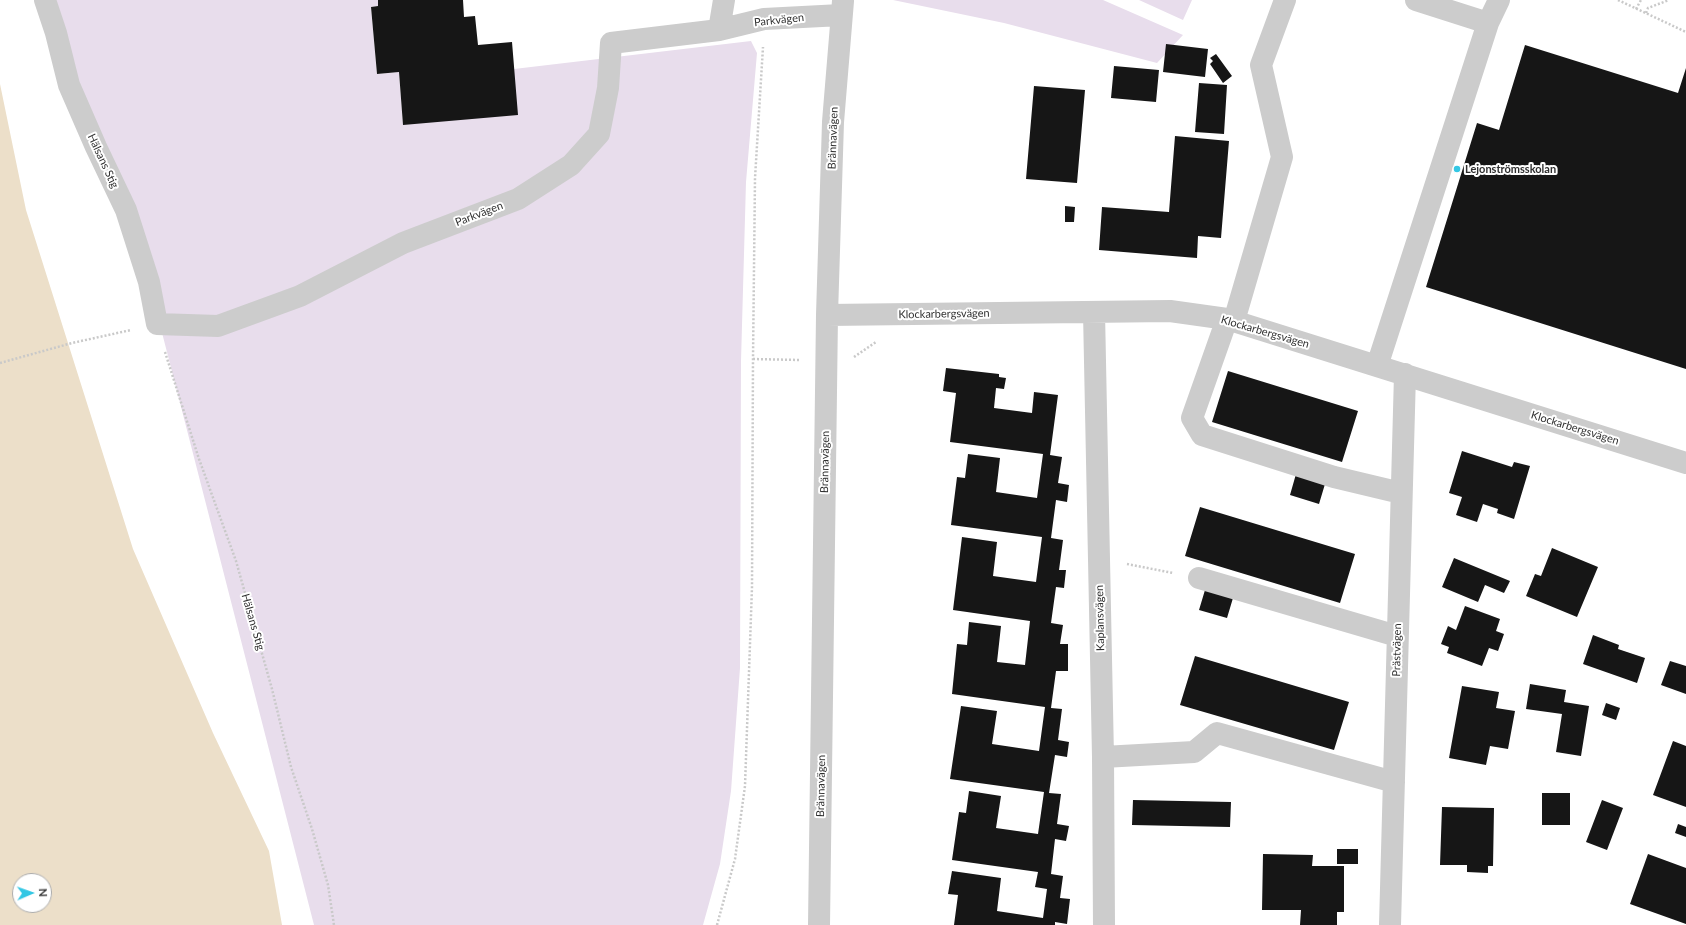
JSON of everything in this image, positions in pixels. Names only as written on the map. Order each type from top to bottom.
[{"type":"street","name":"Hälsans Stig","points":[[45,0],[56,33],[69,85],[126,210],[149,282],[157,324]]},
{"type":"street","points":[[718,30],[724,0]]},
{"type":"street","points":[[1285,0],[1262,65],[1282,157],[1231,320],[1192,418],[1202,435],[1334,477],[1401,494]]},
{"type":"street","points":[[1416,0],[1488,23]]},
{"type":"street","points":[[1377,366],[1488,23],[1498,0]]},
{"type":"street","name":"Parkvägen","points":[[157,324],[218,326],[300,296],[403,243],[518,199],[571,165],[599,134],[608,88],[611,43],[718,30],[764,19],[842,8]]},
{"type":"street","name":"Brännavägen","points":[[819,925],[827,315],[833,122],[842,8]]},
{"type":"street","name":"Klockarbergsvägen","points":[[827,315],[1170,311],[1231,320],[1686,463]]},
{"type":"street","name":"Kaplansvägen","points":[[1094,312],[1104,925]]},
{"type":"street","name":"Prästvägen","points":[[1390,925],[1405,374]]},
{"type":"street","points":[[1199,578],[1398,636]]},
{"type":"street","points":[[1102,757],[1194,752],[1217,733],[1394,782]]},
{"type":"path","points":[[1618,0],[1686,32]]},
{"type":"path","points":[[1636,8],[1641,0]]},
{"type":"path","points":[[1646,13],[1648,8],[1669,0]]},
{"type":"path","points":[[716,925],[735,859],[745,786],[752,587],[755,186],[764,19]]},
{"type":"path","points":[[0,363],[72,343],[157,324]]},
{"type":"path","name":"Hälsans Stig","points":[[157,324],[199,459],[236,561],[272,690],[291,767],[312,829],[328,886],[334,925]]},
{"type":"path","points":[[1099,558],[1199,578]]},
{"type":"shaded area","points":[[46,0],[378,0],[378,6],[371,7],[377,74],[399,72],[403,124],[514,69],[751,41],[757,53],[746,182],[741,361],[740,668],[731,791],[720,864],[703,925],[314,925],[149,282]]},
{"type":"shaded area","points":[[893,0],[1103,0],[1183,35],[1157,63],[1004,23]]},
{"type":"shaded area","points":[[1139,0],[1192,0],[1183,20]]},
{"type":"shaded area","points":[[0,84],[26,210],[133,549],[213,733],[269,851],[282,925],[0,925]]},
{"type":"building","points":[[378,0],[463,0],[464,17],[475,16],[478,45],[512,42],[518,115],[403,125],[399,72],[377,74],[371,7],[378,6]]},
{"type":"building","points":[[1166,44],[1208,49],[1205,77],[1163,72]]},
{"type":"building","points":[[1525,45],[1678,93],[1686,68],[1686,369],[1426,287],[1477,123],[1499,130]]},
{"type":"building","points":[[1216,54],[1232,76],[1223,83],[1210,64],[1213,61],[1210,58]]},
{"type":"building","points":[[1114,66],[1159,70],[1156,102],[1111,98]]},
{"type":"building","points":[[1199,83],[1227,85],[1224,134],[1195,132]]},
{"type":"building","points":[[1034,86],[1085,90],[1077,183],[1026,179]]},
{"type":"building","points":[[1175,136],[1229,141],[1221,238],[1198,236],[1197,258],[1099,250],[1102,207],[1169,212]]},
{"type":"building","points":[[1065,206],[1075,207],[1074,222],[1065,222]]},
{"type":"building","points":[[946,368],[999,374],[999,377],[1006,378],[1004,389],[996,388],[994,408],[1032,413],[1034,392],[1058,395],[1050,455],[1062,457],[1058,483],[1069,485],[1067,502],[1056,500],[1051,538],[1063,540],[1059,570],[1066,570],[1064,588],[1056,587],[1051,623],[1063,625],[1060,644],[1068,644],[1068,671],[1056,671],[1051,708],[1062,709],[1058,740],[1069,742],[1067,757],[1055,755],[1049,793],[1061,794],[1057,824],[1069,826],[1066,841],[1055,839],[1051,874],[1063,876],[1060,898],[1070,899],[1067,924],[1055,922],[1055,925],[954,925],[958,895],[948,894],[952,871],[1001,878],[997,911],[1043,918],[1047,889],[1035,887],[1038,872],[952,860],[959,812],[966,813],[969,791],[1001,796],[996,828],[1038,834],[1044,792],[950,779],[961,706],[997,711],[992,744],[1039,751],[1045,707],[952,694],[957,644],[967,645],[969,622],[1001,626],[997,662],[1025,665],[1030,621],[953,610],[962,537],[997,542],[993,576],[1036,582],[1042,537],[951,525],[957,477],[965,478],[968,454],[1000,458],[996,492],[1037,498],[1043,454],[950,442],[956,393],[943,391]]},
{"type":"building","points":[[1228,371],[1358,411],[1342,462],[1212,422]]},
{"type":"building","points":[[1462,451],[1512,467],[1514,462],[1530,466],[1514,519],[1497,513],[1498,509],[1483,504],[1477,522],[1456,515],[1462,497],[1449,493]]},
{"type":"building","points":[[1296,474],[1325,484],[1319,504],[1290,495]]},
{"type":"building","points":[[1200,507],[1355,554],[1340,603],[1185,556]]},
{"type":"building","points":[[1552,548],[1598,567],[1577,617],[1526,596],[1535,574],[1541,576]]},
{"type":"building","points":[[1454,558],[1510,581],[1504,593],[1485,585],[1478,602],[1442,587]]},
{"type":"building","points":[[1205,590],[1233,598],[1227,618],[1199,610]]},
{"type":"building","points":[[1465,606],[1500,619],[1496,631],[1504,634],[1498,651],[1489,648],[1482,666],[1447,653],[1449,647],[1441,644],[1448,626],[1456,630]]},
{"type":"building","points":[[1593,635],[1619,645],[1618,649],[1645,658],[1637,683],[1583,664]]},
{"type":"building","points":[[1195,656],[1349,702],[1334,750],[1180,705]]},
{"type":"building","points":[[1670,661],[1686,666],[1686,694],[1661,685]]},
{"type":"building","points":[[1530,684],[1566,690],[1564,702],[1589,706],[1581,756],[1556,752],[1562,714],[1526,709]]},
{"type":"building","points":[[1462,686],[1499,692],[1496,708],[1515,711],[1508,749],[1490,746],[1486,765],[1449,758]]},
{"type":"building","points":[[1606,703],[1620,708],[1616,720],[1602,715]]},
{"type":"building","points":[[1673,741],[1686,746],[1686,807],[1653,795]]},
{"type":"building","points":[[1542,793],[1570,793],[1570,825],[1542,825]]},
{"type":"building","points":[[1133,800],[1231,802],[1230,827],[1132,825]]},
{"type":"building","points":[[1602,800],[1623,808],[1607,850],[1586,842]]},
{"type":"building","points":[[1442,807],[1494,808],[1493,866],[1488,866],[1488,873],[1467,872],[1467,865],[1440,865]]},
{"type":"building","points":[[1678,824],[1686,827],[1686,837],[1675,833]]},
{"type":"building","points":[[1337,849],[1358,849],[1358,864],[1337,864]]},
{"type":"building","points":[[1263,854],[1313,855],[1312,866],[1344,866],[1344,912],[1337,912],[1337,925],[1300,925],[1301,910],[1262,910]]},
{"type":"building","points":[[1648,854],[1686,868],[1686,924],[1630,904]]},
{"type":"place","name":"Lejonströmsskolan","points":[[1457,169]]}]
